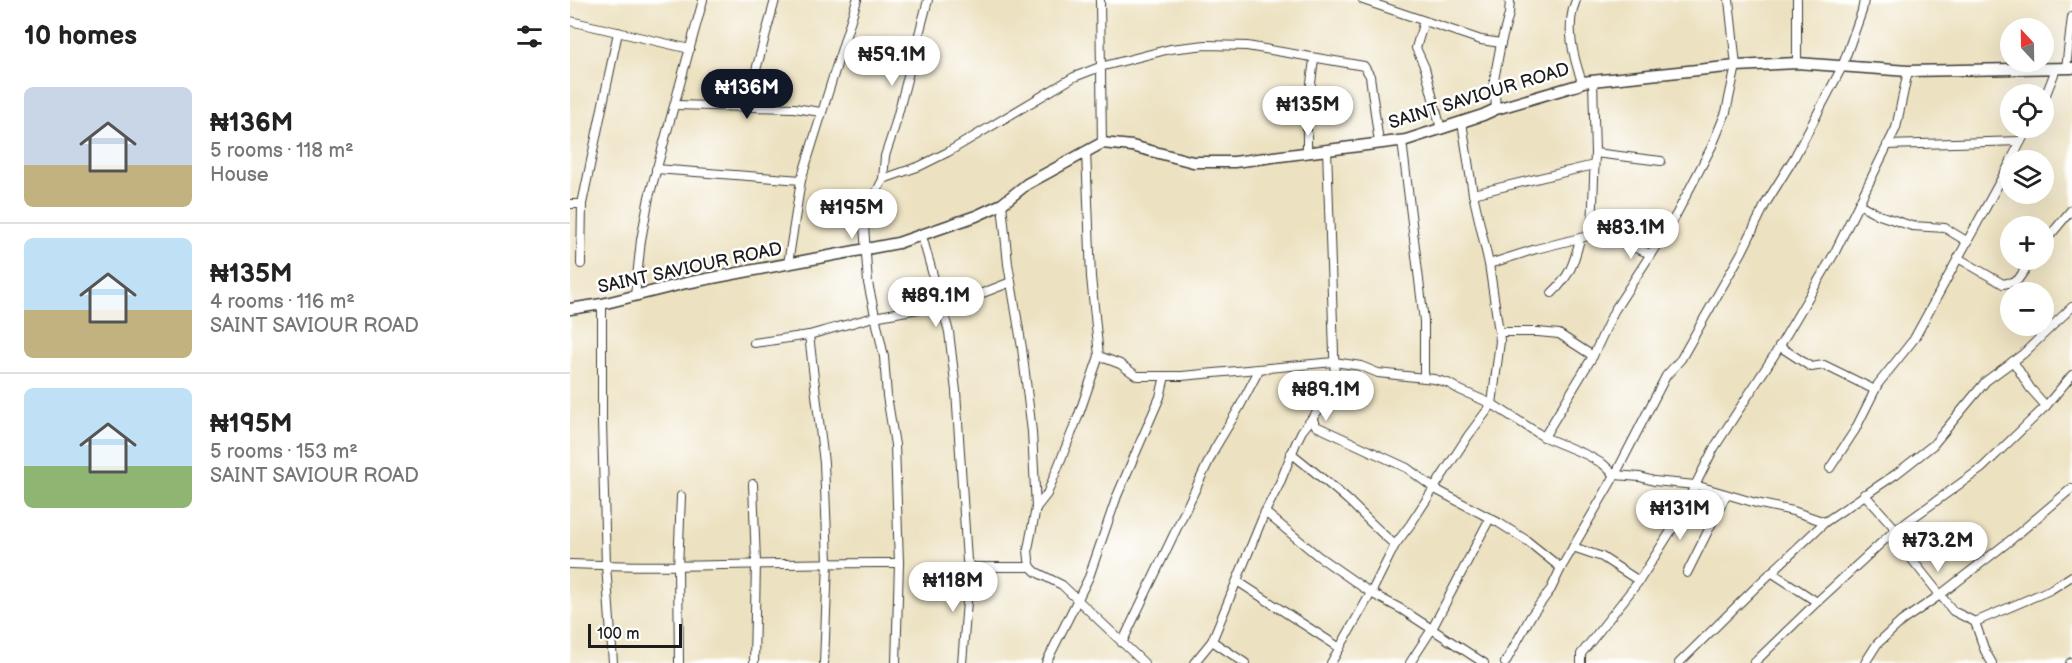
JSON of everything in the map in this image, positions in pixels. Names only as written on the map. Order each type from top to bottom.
[{"type":"street","points":[[635,296],[640,240],[703,0]]},
{"type":"street","points":[[746,107],[775,0]]},
{"type":"street","points":[[788,264],[801,180],[857,0]]},
{"type":"street","points":[[896,663],[899,563],[895,446],[887,396],[884,357],[868,283],[864,225],[870,205],[883,179],[885,156],[928,0]]},
{"type":"street","points":[[1100,0],[1102,143]]},
{"type":"street","points":[[1363,0],[1481,40],[1501,44]]},
{"type":"street","points":[[1496,109],[1494,80],[1510,0]]},
{"type":"street","points":[[1489,264],[1536,249],[1580,239],[1588,236],[1592,229],[1595,153],[1587,81],[1575,62],[1572,44],[1570,16],[1576,0]]},
{"type":"street","points":[[1544,437],[1593,356],[1614,311],[1676,215],[1712,146],[1726,112],[1736,66],[1729,0]]},
{"type":"street","points":[[1797,0],[1797,63]]},
{"type":"street","points":[[1505,663],[1531,616],[1551,589],[1616,475],[1666,376],[1681,359],[1736,262],[1766,203],[1794,158],[1842,67],[1864,0]]},
{"type":"street","points":[[2054,85],[2065,68],[2072,17]]},
{"type":"street","points":[[570,21],[690,49]]},
{"type":"street","points":[[1424,21],[1416,48],[1425,68],[1441,129]]},
{"type":"street","points":[[581,264],[582,204],[618,32]]},
{"type":"street","points":[[883,179],[920,166],[948,152],[1074,77],[1100,67],[1170,49],[1206,45],[1247,46],[1366,68],[1370,76],[1379,143]]},
{"type":"street","points":[[1306,152],[1307,116],[1314,59]]},
{"type":"street","name":"SAINT SAVIOUR ROAD","points":[[570,309],[922,236],[1002,204],[1028,184],[1102,143],[1132,146],[1193,162],[1212,163],[1402,141],[1587,81],[1736,66],[1797,63],[1908,71],[2065,68]]},
{"type":"street","points":[[1581,663],[1581,654],[1639,581],[1676,523],[1714,448],[1834,254],[1896,128],[1908,71]]},
{"type":"street","points":[[675,105],[794,108],[821,112]]},
{"type":"street","points":[[1331,663],[1395,545],[1492,404],[1500,341],[1489,264],[1473,194],[1462,122]]},
{"type":"street","points":[[2017,150],[2023,138]]},
{"type":"street","points":[[1402,141],[1424,321],[1424,377]]},
{"type":"street","points":[[1887,146],[2021,141]]},
{"type":"street","points":[[1194,663],[1212,641],[1265,512],[1302,431],[1326,401],[1335,382],[1327,149]]},
{"type":"street","points":[[1036,508],[1047,494],[1078,417],[1099,356],[1090,266],[1086,151]]},
{"type":"street","points":[[1595,153],[1661,161]]},
{"type":"street","points":[[1473,194],[1594,165]]},
{"type":"street","points":[[657,169],[801,180]]},
{"type":"street","points":[[1830,468],[1856,430],[1875,390],[1914,339],[2000,182]]},
{"type":"street","points":[[570,204],[582,204]]},
{"type":"street","points":[[1002,204],[1028,400],[1036,508],[1028,549],[1031,567],[1036,572],[1062,585],[1122,643],[1135,660],[1144,663]]},
{"type":"street","points":[[1859,204],[1879,215],[1912,226],[1945,228],[1968,242]]},
{"type":"street","points":[[2054,231],[2072,209]]},
{"type":"street","points":[[922,236],[950,332],[953,359],[964,532],[967,561],[970,565],[962,663]]},
{"type":"street","points":[[1552,293],[1565,280],[1574,263],[1580,239]]},
{"type":"street","points":[[1620,242],[1651,254]]},
{"type":"street","points":[[1958,258],[2003,284],[2017,281],[2024,270]]},
{"type":"street","points":[[754,343],[809,334],[874,317],[942,305],[982,294],[1011,282]]},
{"type":"street","points":[[602,304],[602,423],[606,565],[613,663]]},
{"type":"street","points":[[1679,663],[1825,522],[1896,474],[1933,445],[1986,381],[2013,362],[2072,307]]},
{"type":"street","points":[[1499,332],[1558,334],[1593,356]]},
{"type":"street","points":[[809,334],[824,463],[828,562],[824,663]]},
{"type":"street","points":[[1779,346],[1811,367],[1824,365],[1875,390]]},
{"type":"street","points":[[1099,356],[1120,364],[1137,376],[1182,376],[1334,362],[1361,366],[1378,373],[1424,377],[1448,383],[1492,404],[1544,437],[1603,464],[1616,475],[1695,485],[1725,495],[1793,511],[1825,522]]},
{"type":"street","points":[[2013,362],[2030,388],[2046,406]]},
{"type":"street","points":[[1122,643],[1215,448],[1259,370]]},
{"type":"street","points":[[1754,663],[1893,532],[1982,468],[2046,406],[2072,375]]},
{"type":"street","points":[[1046,663],[1089,577],[1117,496],[1160,397],[1165,376]]},
{"type":"street","points":[[1312,418],[1316,426],[1407,468],[1434,489],[1526,540],[1561,568]]},
{"type":"street","points":[[1291,453],[1330,484],[1395,545]]},
{"type":"street","points":[[753,484],[756,563],[754,663]]},
{"type":"street","points":[[1865,663],[1876,644],[1902,621],[1940,595],[2012,539],[2072,488]]},
{"type":"street","points":[[1864,494],[1893,526],[1898,542],[1953,611],[1975,622],[1985,651],[1992,663]]},
{"type":"street","points":[[1687,573],[1725,495]]},
{"type":"street","points":[[679,663],[678,567],[681,496]]},
{"type":"street","points":[[1265,512],[1318,556],[1371,593],[1484,663]]},
{"type":"street","points":[[1410,663],[1432,629],[1490,518]]},
{"type":"street","points":[[1573,547],[1602,556],[1639,581]]},
{"type":"street","points":[[570,564],[678,567],[756,563],[899,563]]},
{"type":"street","points":[[970,565],[973,567],[1031,567]]},
{"type":"street","points":[[1771,572],[1817,602]]},
{"type":"street","points":[[1975,622],[2050,590],[2072,576]]},
{"type":"street","points":[[1237,581],[1340,648]]},
{"type":"street","points":[[1212,641],[1245,663]]}]
